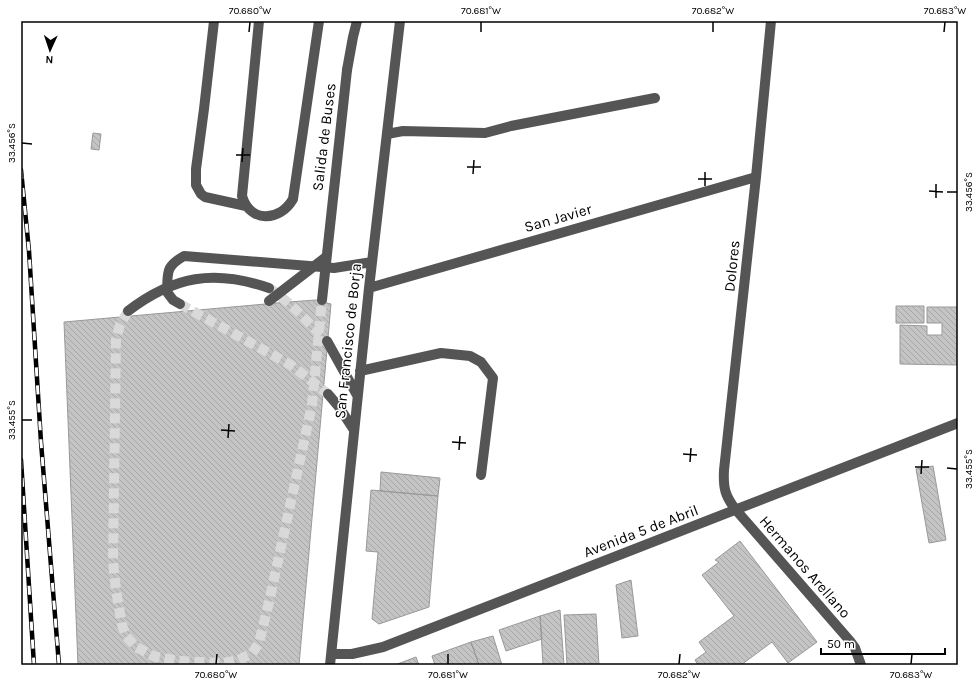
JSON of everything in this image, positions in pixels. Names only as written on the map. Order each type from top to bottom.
[{"type":"street","points":[[214,21],[196,169],[196,185],[201,194],[205,197],[246,206]]},
{"type":"street","points":[[259,21],[242,196],[246,206],[251,211],[257,214],[274,216],[285,209],[292,199],[319,21]]},
{"type":"street","name":"Salida de Buses","points":[[322,300],[347,70],[357,21]]},
{"type":"street","name":"San Francisco de Borja","points":[[330,665],[357,395],[400,21]]},
{"type":"street","name":"Dolores","points":[[736,510],[725,492],[724,470],[756,176],[771,21]]},
{"type":"street","points":[[386,134],[403,131],[485,133],[511,126],[655,98]]},
{"type":"street","name":"San Javier","points":[[369,288],[756,176]]},
{"type":"street","points":[[180,304],[173,300],[167,292],[168,271],[171,265],[184,256],[334,268],[372,262]]},
{"type":"street","points":[[269,301],[326,257]]},
{"type":"street","points":[[128,311],[143,299],[159,290],[177,283],[195,279],[214,277],[232,278],[269,288]]},
{"type":"street","points":[[327,341],[357,395]]},
{"type":"street","points":[[360,371],[441,353],[470,356],[481,362],[493,378],[481,475]]},
{"type":"street","points":[[328,394],[339,406],[354,430]]},
{"type":"street","name":"Avenida 5 de Abril","points":[[332,654],[352,654],[383,647],[958,423]]},
{"type":"street","name":"Hermanos Arellano","points":[[736,510],[850,641],[855,648],[861,665]]},
{"type":"building","points":[[93,133],[101,134],[99,150],[91,149]]},
{"type":"building","points":[[316,300],[331,304],[299,665],[78,665],[64,322]]},
{"type":"building","points":[[896,306],[924,306],[924,323],[896,323]]},
{"type":"building","points":[[927,307],[958,307],[958,365],[900,364],[900,325],[927,326],[927,335],[942,335],[942,323],[927,323]]},
{"type":"building","points":[[933,466],[946,540],[929,543],[916,469]]},
{"type":"building","points":[[381,472],[440,478],[438,496],[380,491]]},
{"type":"building","points":[[371,490],[438,496],[429,607],[379,624],[372,619],[378,552],[366,551]]},
{"type":"building","points":[[740,541],[817,642],[788,663],[772,642],[741,665],[698,665],[695,660],[706,652],[699,642],[734,616],[702,575],[719,562],[715,560]]},
{"type":"building","points":[[631,580],[638,636],[622,638],[616,585]]},
{"type":"building","points":[[560,610],[564,665],[543,665],[540,616]]},
{"type":"building","points":[[596,614],[599,665],[567,665],[564,615]]},
{"type":"building","points":[[540,616],[542,639],[506,651],[499,630]]},
{"type":"building","points":[[493,636],[502,665],[479,665],[471,642]]},
{"type":"building","points":[[471,642],[479,665],[435,665],[432,656]]},
{"type":"building","points":[[416,657],[419,665],[395,665]]},
{"type":"tunnel","points":[[269,288],[290,304],[322,336]]},
{"type":"tunnel","points":[[128,311],[120,325],[116,339],[113,562],[122,625],[126,636],[136,647],[153,656],[179,661],[223,663],[239,660],[252,653],[259,643],[312,405],[322,300]]},
{"type":"tunnel","points":[[180,304],[291,365],[328,394]]},
{"type":"railway","points":[[21,170],[29,251],[41,442],[59,665]]},
{"type":"railway","points":[[21,460],[34,665]]}]
